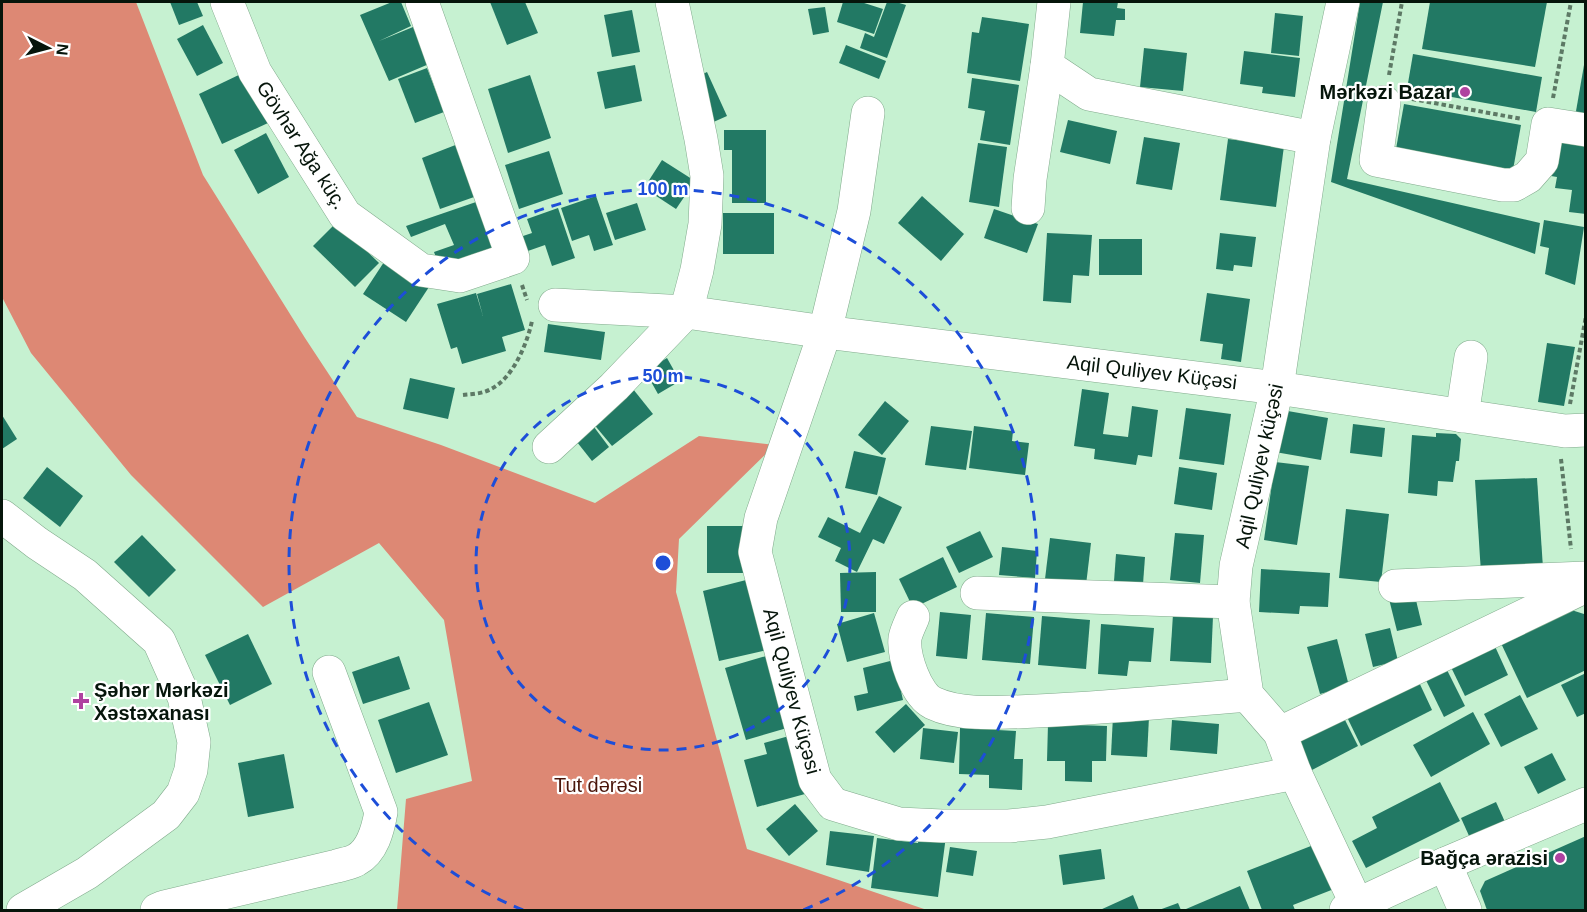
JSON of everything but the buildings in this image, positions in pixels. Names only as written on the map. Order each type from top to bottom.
[{"type":"street","name":"Gövhər Ağa küç.","points":[[227,2],[255,72],[345,215],[421,270],[460,276],[513,258],[422,2]]},
{"type":"street","points":[[549,447],[614,387],[686,312],[697,270],[705,224],[707,176],[672,2]]},
{"type":"street","points":[[1028,208],[1054,2]]},
{"type":"street","name":"Aqil Quliyev küçəsi","points":[[1247,695],[1233,602],[1236,566],[1276,388],[1314,138],[1342,2]]},
{"type":"street","points":[[1047,66],[1089,94],[1314,138]]},
{"type":"street","points":[[1385,98],[1376,160],[1503,185],[1514,185],[1528,177],[1542,161],[1548,124],[1586,130]]},
{"type":"street","points":[[825,332],[854,211],[868,113]]},
{"type":"street","name":"Aqil Quliyev Küçəsi","points":[[544,308],[686,312],[825,332],[1276,388],[1565,431],[1586,430]]},
{"type":"street","name":"Aqil Quliyev Küçəsi","points":[[825,332],[762,518],[756,552],[815,780],[833,804],[899,824],[1009,826],[1047,822],[1295,773]]},
{"type":"street","points":[[1462,416],[1471,357]]},
{"type":"street","points":[[2,516],[85,575],[159,641],[184,697],[194,742],[191,770],[183,793],[166,815],[87,873],[23,910]]},
{"type":"street","points":[[2,544],[37,543]]},
{"type":"street","points":[[1395,586],[1586,578]]},
{"type":"street","points":[[1280,733],[1586,586]]},
{"type":"street","points":[[977,593],[1233,602]]},
{"type":"street","points":[[913,617],[905,638],[907,662],[920,690],[932,702],[957,710],[996,712],[1093,709],[1247,695],[1280,733],[1352,908],[1445,864],[1586,804]]},
{"type":"street","points":[[157,910],[337,866],[357,859],[369,848],[378,829],[381,812],[329,672]]},
{"type":"street","points":[[1445,864],[1465,910]]},
{"type":"path","points":[[1402,2],[1385,98],[1548,124],[1571,2]]},
{"type":"path","points":[[463,395],[492,389],[505,379],[520,356],[530,330],[544,308]]},
{"type":"green space","name":"Tut dərəsi","points":[[2,2],[136,2],[203,175],[357,417],[441,445],[595,503],[699,436],[775,445],[679,539],[676,592],[747,849],[927,910],[397,910],[406,799],[472,781],[444,620],[379,543],[263,607],[131,475],[31,353],[2,297]]},
{"type":"place","name":"Mərkəzi Bazar","points":[[1465,92]]},
{"type":"place","name":"Şəhər Mərkəzi Xəstəxanası","points":[[81,701]]},
{"type":"place","name":"Bağça ərazisi","points":[[1560,858]]}]
